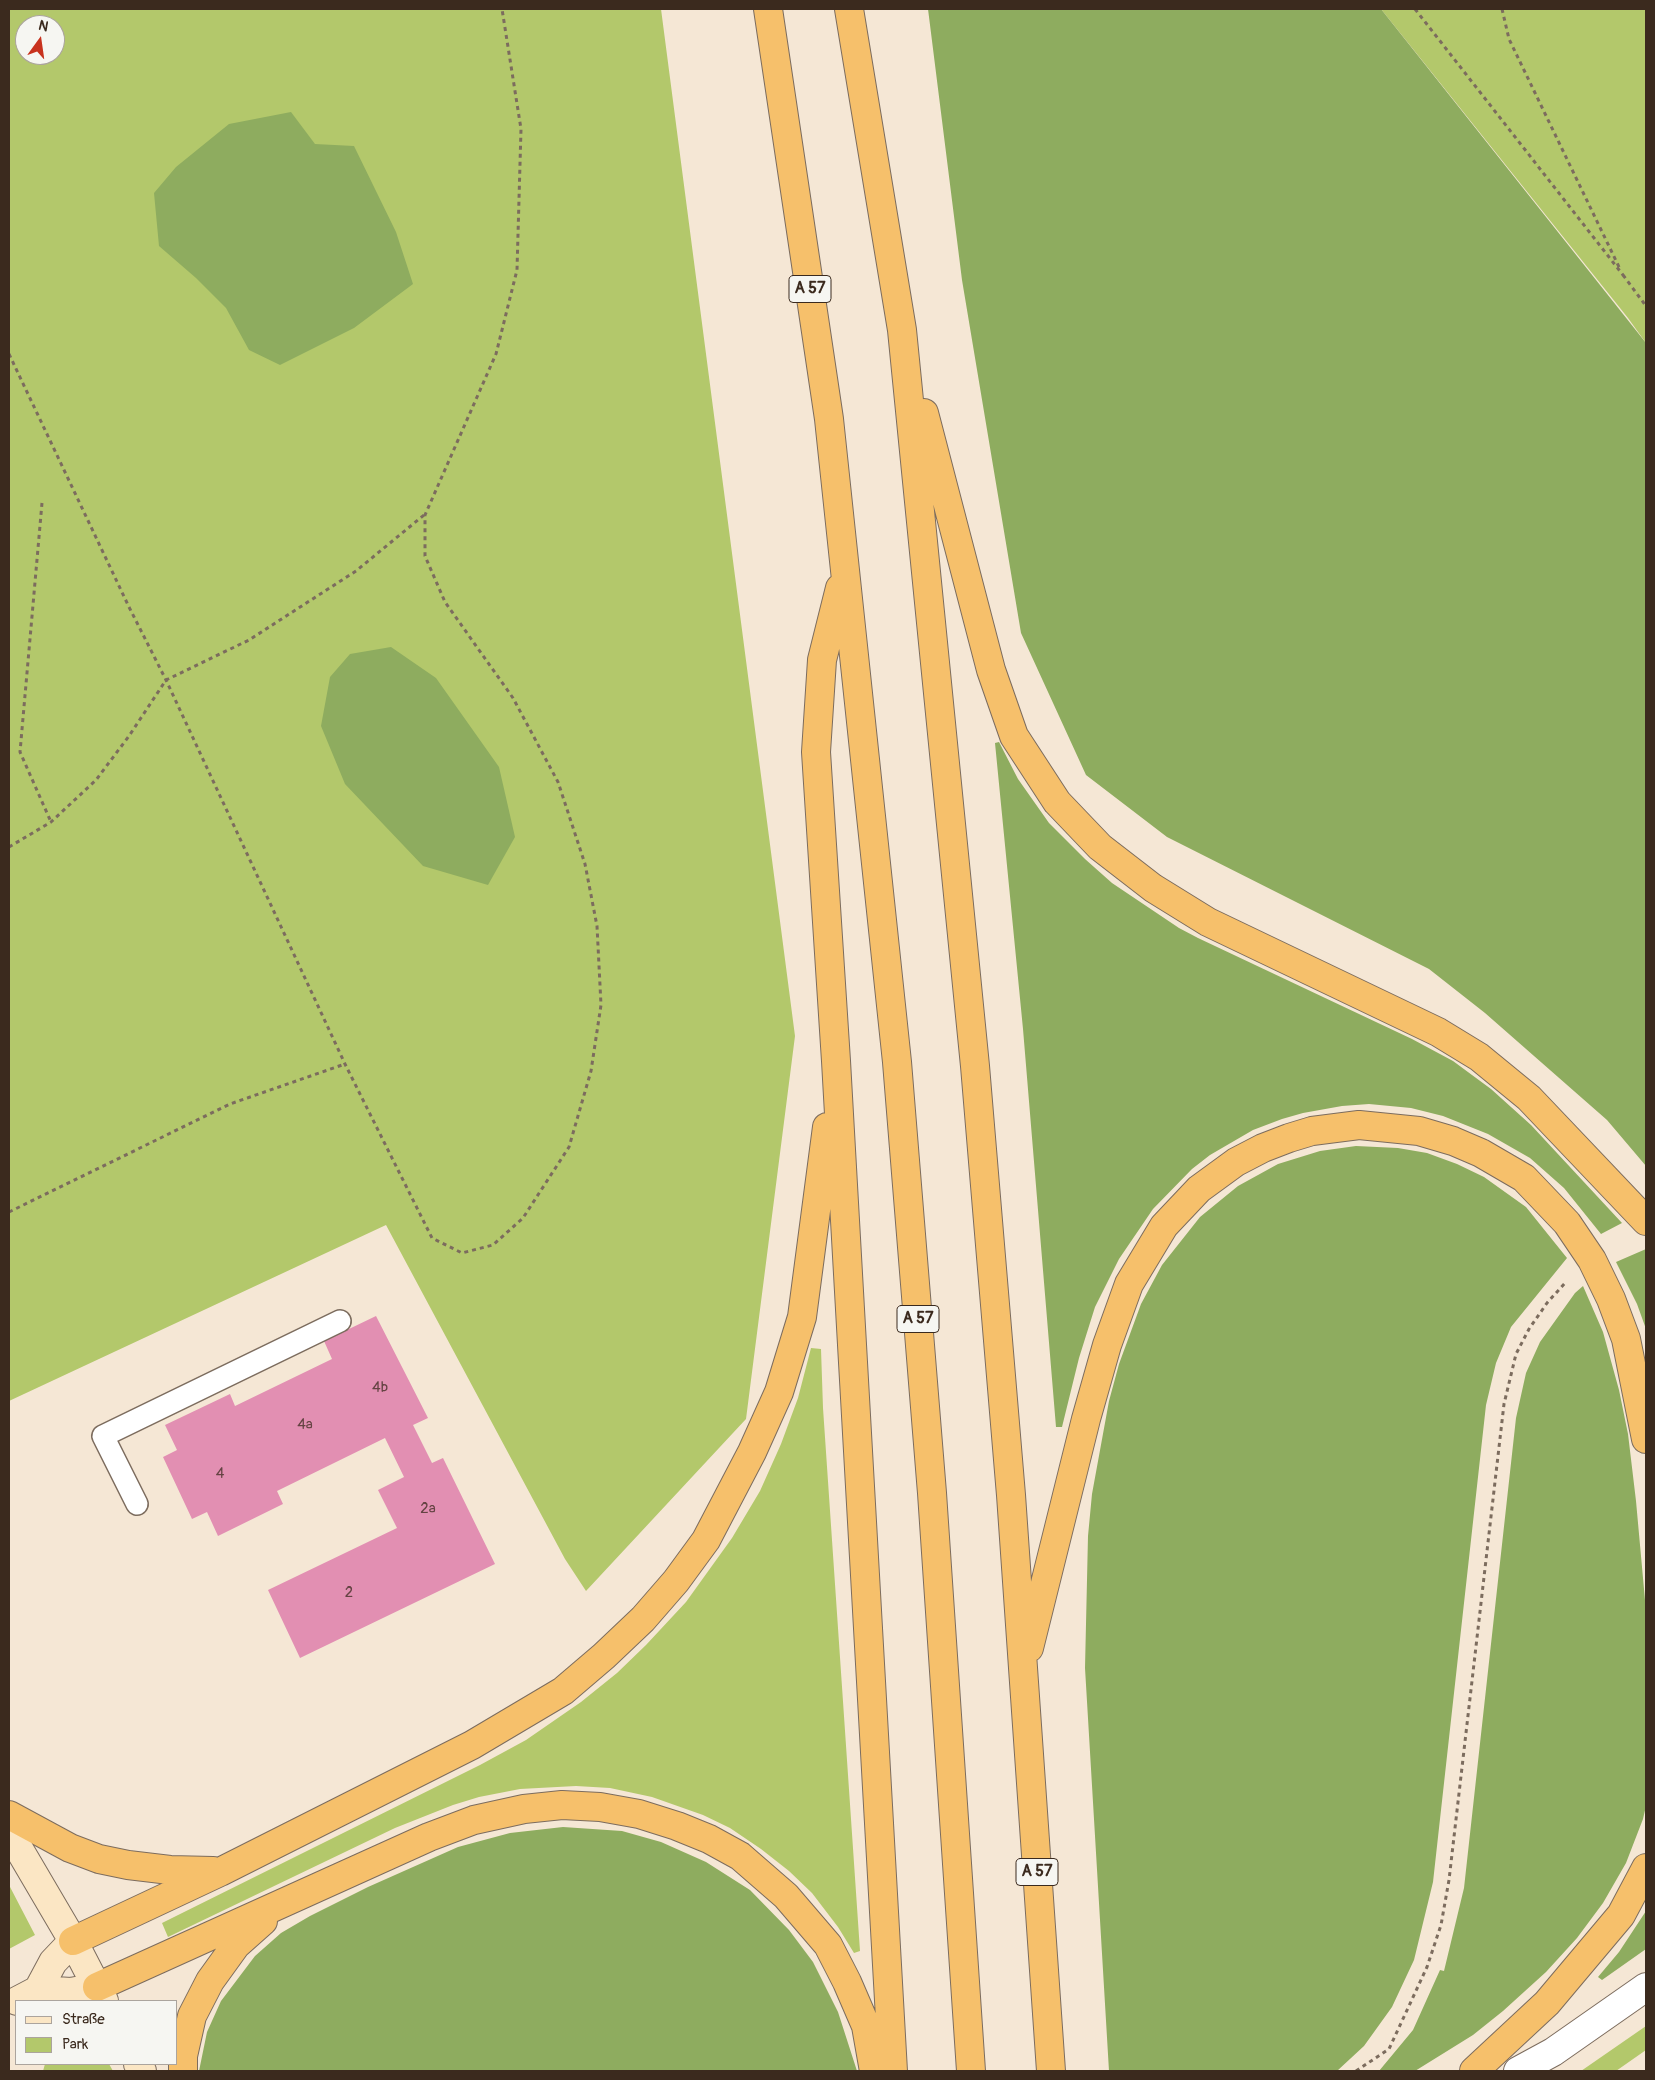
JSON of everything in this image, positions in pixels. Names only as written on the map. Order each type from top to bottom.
[{"type":"highway","name":"A 57","points":[[768,9],[829,420],[898,1072],[932,1493],[971,2071]]},
{"type":"highway","name":"A 57","points":[[849,9],[902,330],[975,1066],[1010,1485],[1051,2071]]},
{"type":"highway","points":[[902,330],[991,670],[1014,736],[1057,802],[1100,847],[1152,888],[1200,917],[1438,1032],[1478,1057],[1529,1098],[1646,1221]]},
{"type":"highway","points":[[845,569],[822,660],[816,752],[836,1061],[893,2071]]},
{"type":"highway","points":[[73,1942],[220,1872],[472,1745],[563,1691],[636,1626],[676,1581],[706,1540],[752,1452],[779,1392],[802,1317],[836,1061]]},
{"type":"highway","points":[[1023,1674],[1106,1345],[1129,1284],[1164,1226],[1199,1189],[1236,1162],[1263,1148],[1312,1131],[1359,1125],[1384,1126],[1419,1131],[1452,1141],[1481,1153],[1524,1178],[1568,1223],[1592,1260],[1611,1299],[1626,1339],[1646,1439]]},
{"type":"highway","points":[[101,1994],[280,1905],[429,1837],[474,1820],[524,1809],[562,1805],[600,1807],[639,1814],[709,1839],[740,1856],[786,1896],[828,1944],[866,2026],[874,2071]]},
{"type":"highway","points":[[9,1815],[70,1848],[98,1859],[170,1870],[220,1872]]},
{"type":"highway","points":[[1474,2071],[1547,2003],[1621,1915],[1646,1868]]},
{"type":"highway","points":[[183,2071],[183,2056],[192,2016],[210,1981],[236,1945],[280,1905]]},
{"type":"main road","points":[[9,1832],[101,1994]]},
{"type":"main road","points":[[24,1998],[53,1962],[73,1942]]},
{"type":"main road","points":[[24,1998],[71,1992],[101,1994]]},
{"type":"street","points":[[1518,2071],[1553,2052],[1646,1987]]},
{"type":"lane","points":[[137,1504],[104,1436],[340,1321]]},
{"type":"path","points":[[9,354],[129,607],[166,680],[345,1064],[432,1238],[462,1253],[492,1245],[523,1218],[569,1147],[591,1072],[601,1005],[597,926],[585,864],[558,782],[513,698],[445,602],[425,556],[425,514],[496,354],[517,270],[521,130],[502,9]]},
{"type":"path","points":[[1415,9],[1646,306]]},
{"type":"path","points":[[1502,9],[1509,39],[1623,275]]},
{"type":"path","points":[[42,503],[20,752],[50,822]]},
{"type":"path","points":[[9,847],[50,822],[96,780],[129,736],[166,680],[249,640],[356,570],[425,514]]},
{"type":"path","points":[[9,1212],[230,1104],[345,1064]]},
{"type":"path","points":[[1356,2071],[1389,2049],[1427,1967],[1441,1925],[1449,1880],[1481,1589],[1506,1395],[1516,1354],[1529,1329],[1547,1303],[1568,1280]]},
{"type":"green space","points":[[9,9],[661,9],[795,1036],[746,1419],[586,1591],[565,1559],[386,1225],[9,1401]]},
{"type":"green space","points":[[928,9],[1381,9],[1646,343],[1646,1166],[1607,1120],[1485,1013],[1429,969],[1167,837],[1086,775],[1021,633],[962,280]]},
{"type":"green space","points":[[1381,9],[1646,9],[1646,343],[1628,318]]},
{"type":"green space","points":[[291,112],[315,144],[354,146],[396,232],[413,284],[354,328],[280,365],[249,350],[226,308],[196,278],[159,246],[154,193],[176,167],[229,124]]},
{"type":"green space","points":[[391,647],[436,678],[499,767],[515,837],[488,885],[423,866],[345,784],[321,726],[330,677],[350,654]]},
{"type":"green space","points":[[999,742],[1018,779],[1049,823],[1112,883],[1179,928],[1198,938],[1412,1039],[1453,1061],[1491,1089],[1531,1125],[1622,1223],[1601,1234],[1564,1188],[1530,1158],[1488,1134],[1443,1116],[1411,1108],[1369,1104],[1342,1106],[1282,1119],[1253,1130],[1210,1155],[1192,1169],[1153,1209],[1119,1259],[1095,1307],[1079,1358],[1062,1427],[1056,1427],[1023,1029],[995,743]]},
{"type":"green space","points":[[1356,1146],[1398,1148],[1427,1153],[1457,1164],[1484,1177],[1526,1207],[1567,1258],[1511,1327],[1496,1363],[1486,1405],[1433,1882],[1414,1960],[1392,2007],[1364,2046],[1337,2071],[1109,2071],[1085,1668],[1088,1536],[1092,1494],[1109,1401],[1119,1364],[1141,1304],[1162,1265],[1200,1217],[1238,1186],[1278,1164],[1320,1151]]},
{"type":"green space","points":[[1646,1249],[1646,1329],[1637,1304],[1616,1262]]},
{"type":"green space","points":[[1583,1286],[1603,1332],[1619,1390],[1628,1434],[1636,1501],[1646,1611],[1646,1806],[1643,1819],[1626,1863],[1603,1903],[1577,1938],[1546,1972],[1473,2035],[1415,2071],[1379,2071],[1413,2030],[1440,1970],[1444,1971],[1464,1888],[1516,1418],[1526,1373],[1540,1342],[1575,1293]]},
{"type":"green space","points":[[811,1348],[821,1349],[823,1408],[860,1951],[854,1953],[838,1927],[812,1893],[789,1871],[730,1828],[703,1815],[652,1797],[610,1788],[576,1786],[520,1789],[479,1797],[453,1805],[395,1828],[168,1937],[162,1923],[480,1765],[526,1740],[581,1702],[617,1673],[686,1602],[732,1538],[760,1491],[781,1444],[798,1398]]},
{"type":"green space","points":[[563,1827],[622,1831],[661,1842],[706,1862],[750,1890],[789,1930],[813,1962],[838,2012],[857,2071],[199,2071],[207,2032],[221,2001],[255,1956],[281,1933],[368,1887],[458,1847],[510,1833]]},
{"type":"green space","points":[[9,1885],[35,1935],[9,1949]]},
{"type":"green space","points":[[1646,1911],[1646,1949],[1602,1980],[1598,1977],[1619,1952]]},
{"type":"green space","points":[[1646,2026],[1646,2050],[1616,2071],[1581,2071]]},
{"type":"green space","points":[[45,2065],[110,2065],[113,2071],[43,2071]]},
{"type":"building","points":[[376,1316],[428,1418],[413,1425],[432,1463],[443,1458],[495,1564],[300,1658],[268,1590],[397,1528],[378,1490],[404,1477],[385,1438],[277,1491],[283,1504],[218,1536],[207,1512],[192,1519],[163,1457],[177,1450],[165,1425],[230,1394],[235,1406],[332,1359],[324,1341]]}]
